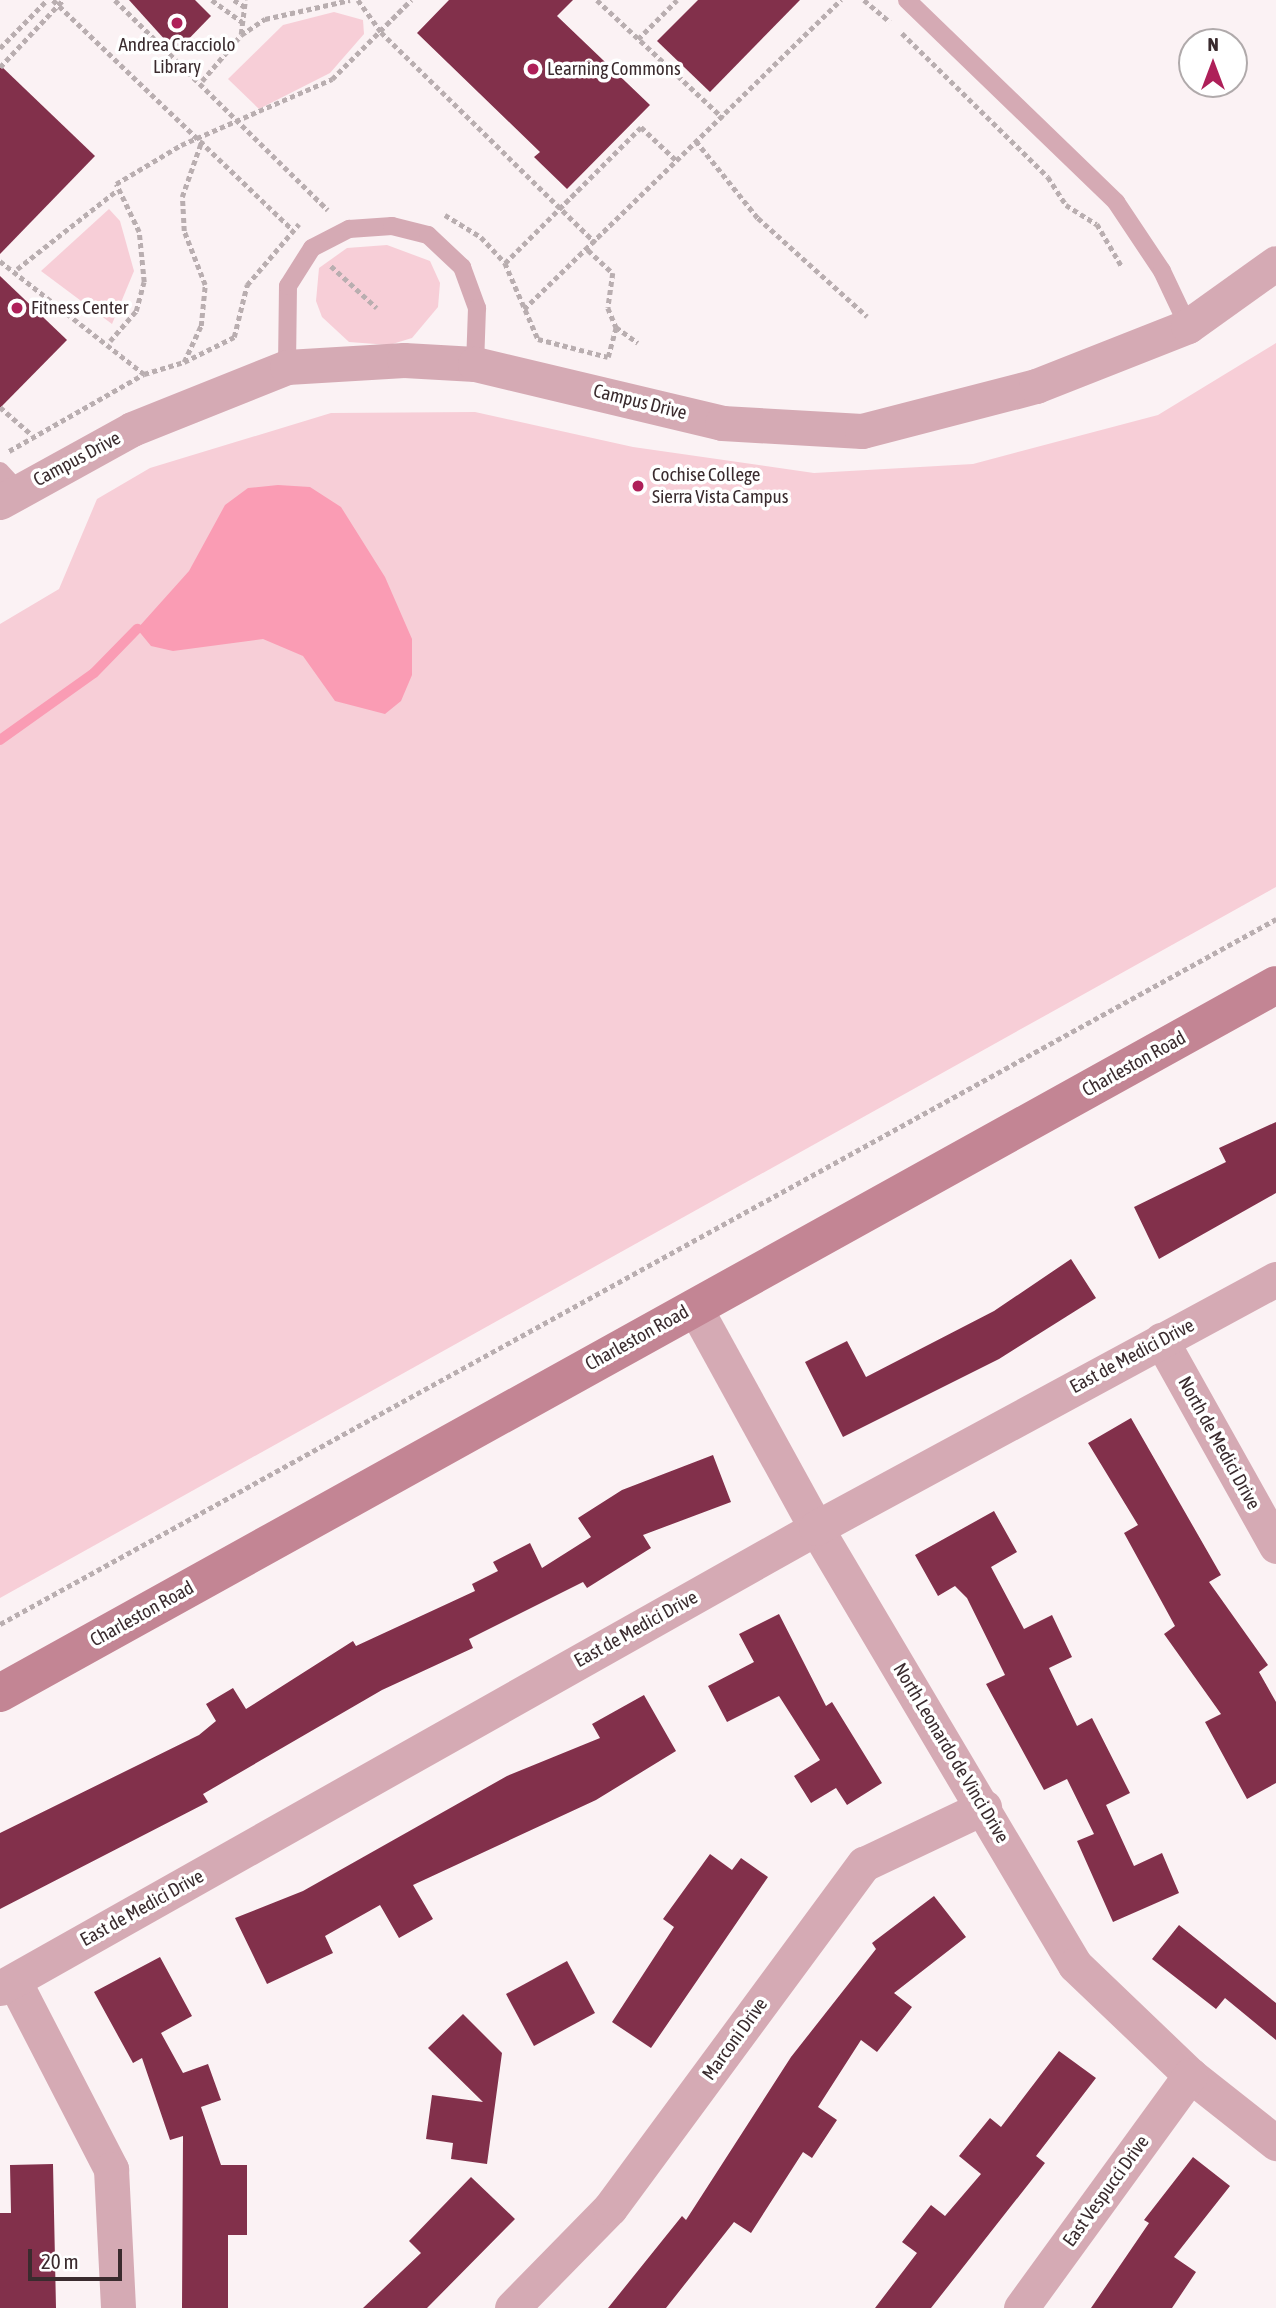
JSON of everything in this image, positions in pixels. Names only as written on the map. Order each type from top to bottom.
[{"type":"main road","name":"Charleston Road","points":[[0,1693],[1276,985]]},
{"type":"street","name":"Campus Drive","points":[[6,488],[132,429],[287,367],[404,360],[475,364],[722,423],[862,430],[1036,386],[1188,326],[1276,263]]},
{"type":"street","name":"East de Medici Drive","points":[[7,1985],[816,1528],[1276,1279]]},
{"type":"street","name":"North Leonardo de Vinci Drive","points":[[694,1306],[816,1528],[984,1807],[1075,1965],[1190,2075],[1276,2144]]},
{"type":"street","name":"North de Medici Drive","points":[[1161,1340],[1276,1546]]},
{"type":"street","name":"Marconi Drive","points":[[512,2308],[610,2208],[864,1864],[984,1807]]},
{"type":"street","points":[[7,1985],[111,2169],[118,2308]]},
{"type":"street","name":"East Vespucci Drive","points":[[1021,2308],[1190,2075]]},
{"type":"lane","points":[[907,0],[1116,202],[1162,271],[1188,326]]},
{"type":"lane","points":[[287,367],[283,315],[288,286],[312,248],[349,229],[392,226],[428,235],[462,267],[477,308],[475,364]]},
{"type":"path","points":[[0,48],[47,0]]},
{"type":"path","points":[[53,0],[377,308]]},
{"type":"path","points":[[0,67],[63,0]]},
{"type":"path","points":[[116,0],[202,81],[328,210]]},
{"type":"path","points":[[212,0],[242,22]]},
{"type":"path","points":[[234,0],[245,7]]},
{"type":"path","points":[[241,35],[245,0]]},
{"type":"path","points":[[202,81],[241,35],[293,8],[350,0]]},
{"type":"path","points":[[358,0],[381,32],[596,243]]},
{"type":"path","points":[[17,269],[116,191],[134,171],[332,79],[411,0]]},
{"type":"path","points":[[597,0],[723,118]]},
{"type":"path","points":[[638,40],[677,0]]},
{"type":"path","points":[[524,309],[596,243],[676,160],[723,118],[841,0]]},
{"type":"path","points":[[864,0],[1011,139],[1066,205],[1097,224],[1121,265]]},
{"type":"path","points":[[505,263],[641,127],[676,160]]},
{"type":"path","points":[[184,362],[201,326],[205,285],[184,231],[182,197],[202,140]]},
{"type":"path","points":[[696,141],[758,218],[867,316]]},
{"type":"path","points":[[110,341],[136,310],[145,260],[139,232],[116,191]]},
{"type":"path","points":[[316,216],[338,207]]},
{"type":"path","points":[[439,212],[481,237],[505,263],[538,339],[607,358],[617,327]]},
{"type":"path","points":[[0,458],[30,434],[145,374],[224,348],[234,337],[247,285],[292,228],[304,222]]},
{"type":"path","points":[[588,250],[613,273],[607,308],[617,327],[638,343]]},
{"type":"path","points":[[0,261],[17,269],[110,341],[145,374]]},
{"type":"path","points":[[0,407],[30,434]]},
{"type":"path","points":[[0,1624],[1276,919]]},
{"type":"shaded area","points":[[334,12],[363,20],[364,34],[330,73],[259,109],[228,79],[283,25]]},
{"type":"shaded area","points":[[109,209],[120,221],[134,271],[112,324],[41,271]]},
{"type":"shaded area","points":[[387,245],[430,261],[440,283],[438,307],[412,338],[389,345],[349,342],[322,317],[316,301],[319,268],[347,248]]},
{"type":"shaded area","name":"Cochise College Sierra Vista Campus","points":[[1276,343],[1276,887],[0,1598],[0,624],[59,589],[97,499],[150,468],[331,413],[475,412],[633,447],[814,473],[973,464],[1158,415]]},
{"type":"shaded area","points":[[278,485],[310,487],[341,507],[385,577],[412,639],[412,675],[401,701],[385,714],[335,701],[303,656],[263,639],[173,651],[151,646],[137,629],[189,571],[225,505],[248,488]]},
{"type":"building","name":"Andrea Cracciolo Library","points":[[129,0],[195,0],[211,16],[176,52]]},
{"type":"building","name":"Learning Commons","points":[[449,0],[573,0],[557,16],[650,105],[567,189],[534,157],[540,152],[417,33]]},
{"type":"building","name":"Learning Commons","points":[[698,0],[800,0],[710,92],[657,41]]},
{"type":"building","points":[[0,65],[95,156],[0,254]]},
{"type":"building","name":"Fitness Center","points":[[0,276],[67,340],[0,408]]},
{"type":"building","points":[[1276,1122],[1276,1193],[1159,1259],[1134,1207],[1226,1162],[1219,1148]]},
{"type":"building","points":[[1071,1259],[1096,1298],[999,1359],[843,1437],[805,1362],[847,1341],[866,1377],[994,1311]]},
{"type":"building","points":[[1131,1418],[1221,1575],[1209,1582],[1268,1665],[1259,1672],[1276,1702],[1276,1783],[1247,1799],[1205,1722],[1221,1714],[1164,1634],[1175,1626],[1124,1533],[1138,1525],[1088,1443]]},
{"type":"building","points":[[713,1455],[731,1502],[643,1535],[651,1548],[587,1588],[583,1582],[469,1639],[473,1648],[382,1690],[203,1794],[208,1802],[0,1909],[0,1833],[199,1735],[216,1721],[206,1704],[233,1688],[246,1709],[353,1641],[356,1646],[475,1591],[472,1584],[498,1571],[493,1562],[530,1543],[542,1568],[591,1537],[578,1518],[622,1490]]},
{"type":"building","points":[[994,1511],[1017,1552],[991,1567],[1024,1629],[1052,1615],[1072,1657],[1049,1668],[1077,1726],[1092,1718],[1130,1793],[1106,1805],[1134,1866],[1162,1853],[1179,1893],[1113,1922],[1077,1841],[1094,1834],[1067,1779],[1044,1790],[986,1684],[1005,1675],[967,1598],[955,1586],[938,1596],[915,1555]]},
{"type":"building","points":[[779,1614],[826,1706],[832,1702],[882,1783],[847,1805],[836,1788],[811,1803],[794,1776],[820,1760],[779,1696],[727,1722],[708,1686],[754,1662],[739,1634]]},
{"type":"building","points":[[644,1695],[676,1751],[596,1800],[413,1885],[433,1919],[399,1938],[380,1905],[325,1936],[333,1953],[267,1984],[235,1918],[303,1891],[507,1776],[600,1738],[592,1724]]},
{"type":"building","points":[[710,1854],[732,1870],[741,1858],[768,1877],[651,2048],[612,2022],[674,1927],[663,1919]]},
{"type":"building","points":[[934,1896],[966,1937],[894,1993],[912,2007],[877,2052],[861,2040],[818,2107],[837,2120],[812,2158],[803,2152],[751,2233],[734,2222],[666,2308],[608,2308],[682,2216],[686,2220],[791,2057],[876,1949],[872,1943]]},
{"type":"building","points":[[1179,1925],[1276,2003],[1276,2040],[1225,1998],[1216,2009],[1152,1959]]},
{"type":"building","points":[[160,1957],[192,2016],[161,2033],[183,2073],[208,2064],[221,2100],[201,2107],[221,2165],[247,2165],[247,2235],[228,2235],[228,2308],[182,2308],[183,2136],[170,2140],[142,2058],[133,2063],[94,1992]]},
{"type":"building","points":[[567,1961],[595,2013],[534,2046],[506,1994]]},
{"type":"building","points":[[463,2014],[502,2053],[487,2164],[451,2159],[453,2143],[426,2139],[432,2095],[483,2102],[428,2048]]},
{"type":"building","points":[[1059,2051],[1096,2078],[1036,2156],[1045,2163],[931,2308],[875,2308],[917,2253],[902,2242],[931,2205],[945,2216],[981,2174],[959,2156],[990,2118],[1001,2127]]},
{"type":"building","points":[[1193,2157],[1230,2186],[1174,2257],[1196,2272],[1172,2308],[1091,2308],[1149,2223],[1144,2220]]},
{"type":"building","points":[[53,2164],[56,2308],[0,2308],[0,2213],[11,2213],[10,2165]]},
{"type":"building","points":[[471,2177],[515,2219],[427,2308],[363,2308],[421,2253],[409,2241]]},
{"type":"waterway","points":[[0,740],[94,673],[137,629]]},
{"type":"place","name":"Andrea Cracciolo Library","points":[[177,23]]},
{"type":"place","name":"Learning Commons","points":[[533,69]]},
{"type":"place","name":"Fitness Center","points":[[17,308]]},
{"type":"place","name":"Cochise College Sierra Vista Campus","points":[[638,486]]}]
